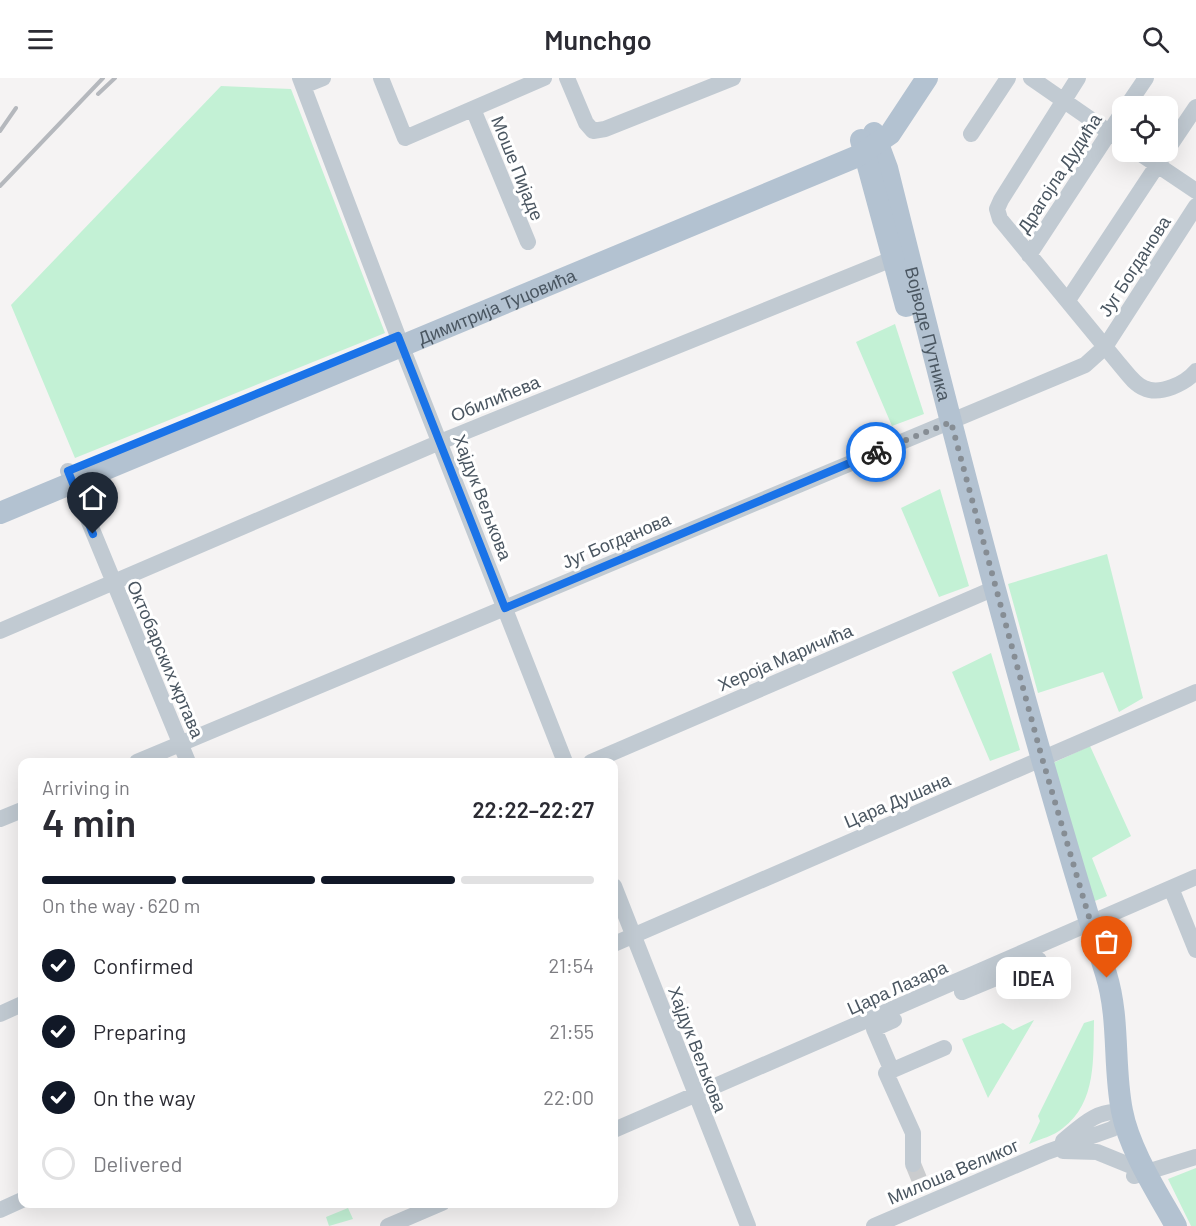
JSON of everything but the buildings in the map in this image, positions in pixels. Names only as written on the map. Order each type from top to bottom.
[{"type":"main road","points":[[874,140],[913,78]]},
{"type":"main road","points":[[874,140],[927,78]]},
{"type":"main road","name":"Димитрија Туцовића","points":[[0,500],[70,477],[841,163],[874,140]]},
{"type":"main road","name":"Димитрија Туцовића","points":[[400,342],[874,140]]},
{"type":"main road","name":"Војводе Путника","points":[[874,140],[880,174],[989,590],[1083,927],[1094,983],[1109,1022],[1116,1118],[1136,1171]]},
{"type":"main road","points":[[841,163],[852,162],[880,174]]},
{"type":"main road","name":"Димитрија Туцовића","points":[[0,513],[70,477]]},
{"type":"main road","points":[[1136,1171],[1160,1226]]},
{"type":"main road","points":[[1136,1171],[1176,1226]]},
{"type":"street","points":[[302,82],[323,78]]},
{"type":"street","name":"Моше Пијаде","points":[[381,78],[405,138],[544,78]]},
{"type":"street","points":[[567,78],[586,123],[593,131],[605,129],[733,78]]},
{"type":"street","points":[[971,134],[1008,78]]},
{"type":"street","points":[[1031,78],[1112,133]]},
{"type":"street","points":[[1078,78],[997,209],[1000,219],[1135,382],[1148,390],[1175,385],[1187,380],[1196,371]]},
{"type":"street","name":"Драгојла Дудића","points":[[1134,96],[1146,78]]},
{"type":"street","name":"Хајдук Вељкова","points":[[302,82],[400,342],[563,758]]},
{"type":"street","points":[[1178,134],[1196,106]]},
{"type":"street","name":"Моше Пијаде","points":[[472,109],[528,242]]},
{"type":"street","name":"Драгојла Дудића","points":[[1029,255],[1112,141]]},
{"type":"street","points":[[1068,300],[1160,162]]},
{"type":"street","points":[[1169,162],[1196,191]]},
{"type":"street","name":"Југ Богданова","points":[[147,758],[1084,365],[1105,347],[1196,206]]},
{"type":"street","name":"Обилићева","points":[[0,631],[440,442],[901,255]]},
{"type":"street","name":"Октобарских жртава","points":[[70,477],[186,758]]},
{"type":"street","name":"Хероја Маричића","points":[[600,758],[989,590]]},
{"type":"street","name":"Цара Душана","points":[[618,942],[1196,692]]},
{"type":"street","points":[[0,819],[18,812]]},
{"type":"street","name":"Цара Лазара","points":[[618,1128],[1196,877]]},
{"type":"street","points":[[1171,888],[1196,950]]},
{"type":"street","name":"Хајдук Вељкова","points":[[618,897],[694,1096],[748,1226]]},
{"type":"street","name":"Цара Лазара","points":[[892,1071],[874,1029],[1039,960]]},
{"type":"street","points":[[0,1014],[18,1006]]},
{"type":"street","points":[[913,1164],[912,1133],[886,1073],[944,1048]]},
{"type":"street","name":"Милоша Великог","points":[[874,1226],[926,1194],[1047,1152],[1116,1118]]},
{"type":"street","points":[[1047,1152],[1079,1150],[1097,1152],[1136,1171],[1196,1157]]},
{"type":"street","points":[[0,1210],[18,1202]]},
{"type":"street","points":[[388,1226],[430,1208]]},
{"type":"green space","points":[[221,86],[291,89],[385,333],[75,458],[11,305]]},
{"type":"green space","points":[[895,324],[924,414],[892,426],[856,342]]},
{"type":"green space","points":[[940,489],[969,586],[939,597],[901,508]]},
{"type":"green space","points":[[1107,554],[1143,698],[1119,712],[1103,672],[1038,693],[1008,584]]},
{"type":"green space","points":[[991,653],[1020,750],[990,761],[952,672]]},
{"type":"green space","points":[[1090,746],[1131,836],[1092,858],[1107,896],[1090,903],[1053,763]]},
{"type":"green space","points":[[1034,1020],[988,1098],[962,1039],[1003,1023],[1013,1030]]},
{"type":"green space","points":[[1094,1020],[1093,1064],[1082,1106],[1059,1131],[1029,1144],[1040,1121],[1038,1116],[1084,1023]]},
{"type":"green space","points":[[1196,1168],[1196,1226],[1191,1226],[1168,1179]]},
{"type":"green space","points":[[348,1208],[353,1219],[329,1226],[326,1217]]},
{"type":"tunnel","points":[[913,1164],[922,1186]]},
{"type":"railway","points":[[0,186],[103,78]]},
{"type":"railway","points":[[98,94],[115,78]]},
{"type":"railway","points":[[0,131],[16,108]]},
{"type":"way so far","points":[[876,452],[951,422],[1042,758],[1107,978]]},
{"type":"place","name":"IDEA","points":[[1107,978]]},
{"type":"route","points":[[93,534],[68,471],[398,336],[505,608],[876,452]]}]
